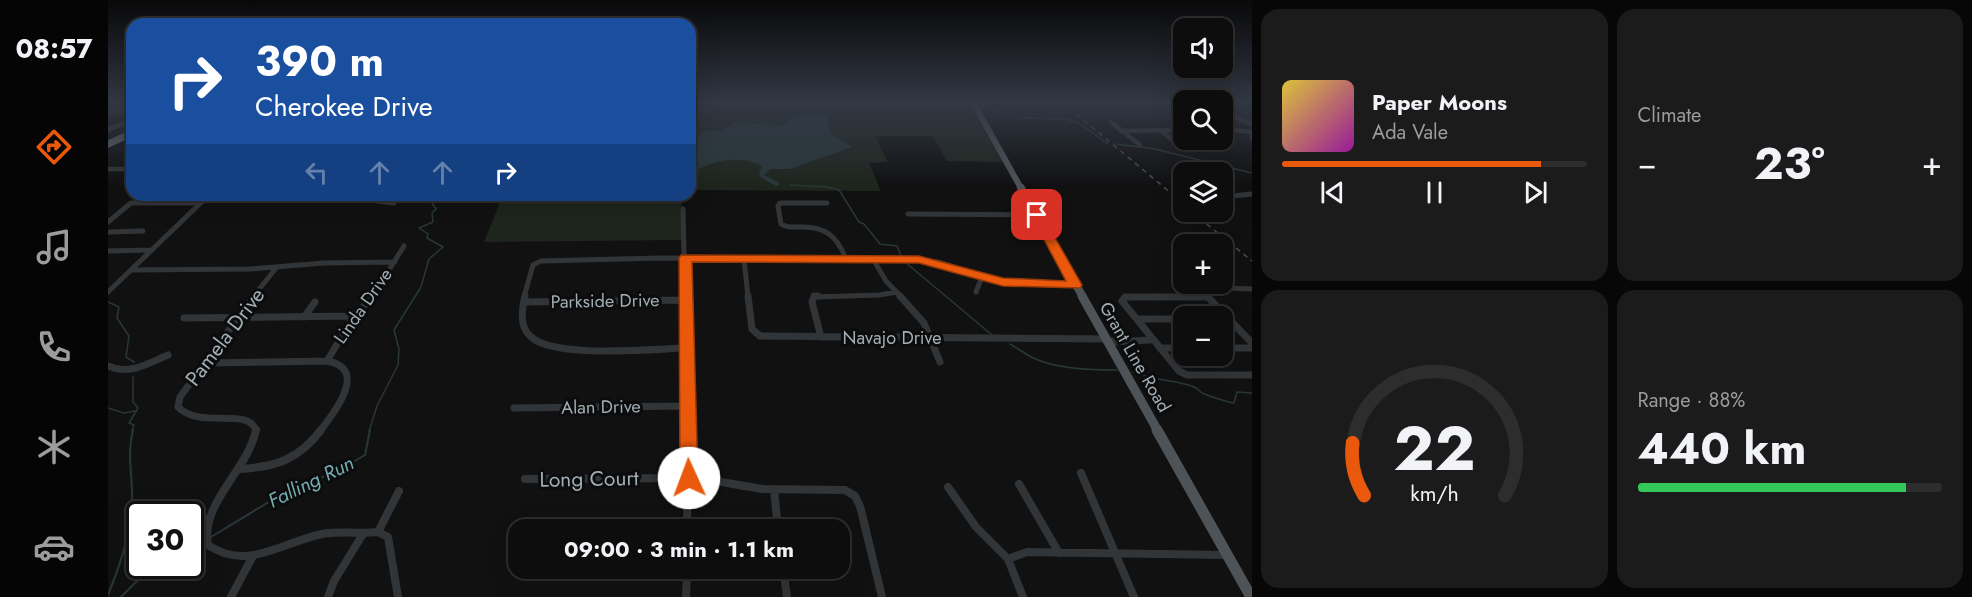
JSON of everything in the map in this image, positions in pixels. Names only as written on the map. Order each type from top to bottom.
[{"type":"highway","points":[[108,137],[125,130]]},
{"type":"highway","points":[[108,144],[126,136]]},
{"type":"main road","name":"Grant Line Road","points":[[989,130],[1251,597]]},
{"type":"street","points":[[1160,130],[1173,140]]},
{"type":"street","points":[[1121,131],[1173,130]]},
{"type":"street","points":[[1121,131],[1140,146]]},
{"type":"street","points":[[1233,131],[1252,135]]},
{"type":"street","points":[[108,169],[126,169]]},
{"type":"street","points":[[1233,197],[1252,194]]},
{"type":"street","points":[[374,201],[394,204]]},
{"type":"street","points":[[108,222],[131,203],[201,203]]},
{"type":"street","points":[[108,292],[201,203]]},
{"type":"street","points":[[827,203],[780,203],[778,206],[781,224],[786,227],[814,228],[831,232],[839,239],[846,259]]},
{"type":"street","points":[[683,209],[687,300],[687,519]]},
{"type":"street","points":[[908,214],[1037,215]]},
{"type":"street","points":[[108,232],[143,231]]},
{"type":"street","name":"Linda Drive","points":[[239,469],[272,465],[287,460],[320,436],[346,387],[348,378],[343,366],[338,362],[327,360],[354,316],[376,293],[404,246]]},
{"type":"street","points":[[108,251],[152,250]]},
{"type":"street","points":[[686,348],[562,350],[545,346],[531,338],[521,323],[524,302],[536,262],[685,258],[926,260],[982,277],[1017,284],[1075,285]]},
{"type":"street","name":"Navajo Drive","points":[[744,259],[754,332],[765,337],[1107,339],[1114,342],[1151,340]]},
{"type":"street","points":[[873,259],[881,274],[918,315],[940,362]]},
{"type":"street","points":[[131,270],[276,268],[324,263],[395,262]]},
{"type":"street","points":[[961,270],[965,263]]},
{"type":"street","name":"Pamela Drive","points":[[276,268],[204,363],[183,393],[178,406],[182,413],[191,418],[248,421],[255,426],[257,434],[239,469],[209,517],[203,533],[204,542],[211,550],[221,554],[253,556],[321,534],[378,532]]},
{"type":"street","points":[[975,292],[982,277]]},
{"type":"street","points":[[1233,288],[1252,289]]},
{"type":"street","points":[[821,337],[812,302],[814,296],[879,295],[897,292]]},
{"type":"street","points":[[1205,294],[1215,306]]},
{"type":"street","points":[[1208,297],[1125,297],[1122,301],[1151,340],[1179,371],[1187,375],[1252,375]]},
{"type":"street","name":"Parkside Drive","points":[[524,302],[687,300]]},
{"type":"street","points":[[304,317],[315,302]]},
{"type":"street","points":[[184,318],[354,316]]},
{"type":"street","points":[[1137,319],[1173,319]]},
{"type":"street","points":[[1233,326],[1252,343]]},
{"type":"street","points":[[1058,331],[1063,339]]},
{"type":"street","points":[[1160,348],[1173,348]]},
{"type":"street","points":[[1233,348],[1252,348]]},
{"type":"street","points":[[108,366],[127,371],[168,355]]},
{"type":"street","points":[[204,363],[327,360]]},
{"type":"street","name":"Alan Drive","points":[[514,408],[687,406]]},
{"type":"street","points":[[1081,473],[1134,597]]},
{"type":"street","name":"Long Court","points":[[525,479],[689,478],[722,481],[742,487],[839,490],[855,496],[860,506],[882,597]]},
{"type":"street","points":[[1019,484],[1059,553]]},
{"type":"street","points":[[948,488],[976,527],[1008,559],[1023,597]]},
{"type":"street","points":[[774,489],[777,519]]},
{"type":"street","points":[[398,597],[388,537],[378,532],[399,491]]},
{"type":"street","points":[[328,597],[334,581],[363,534]]},
{"type":"street","points":[[1008,559],[1027,552],[1227,555]]},
{"type":"street","points":[[231,597],[253,556]]},
{"type":"street","points":[[686,597],[687,579]]},
{"type":"street","points":[[785,579],[787,597]]},
{"type":"shaded area","points":[[696,130],[988,130],[1007,162],[947,161],[933,136],[875,136],[888,162],[869,163],[881,191],[696,190]]},
{"type":"shaded area","points":[[830,130],[831,134],[852,147],[790,169],[771,169],[761,177],[759,174],[762,166],[744,160],[725,161],[696,170],[696,138],[703,131]]},
{"type":"shaded area","points":[[501,201],[681,201],[683,240],[484,242]]},
{"type":"waterway","points":[[1088,130],[1108,144]]},
{"type":"waterway","points":[[1116,144],[1155,149],[1252,173]]},
{"type":"waterway","points":[[762,176],[777,184]]},
{"type":"waterway","points":[[790,185],[828,187],[839,190],[859,222],[864,224],[880,244],[897,246],[901,256]]},
{"type":"waterway","name":"Falling Run","points":[[369,431],[377,406],[398,365],[399,349],[394,330],[421,287],[429,259],[443,247],[427,238],[428,234],[419,228],[433,222],[432,213],[436,209],[433,201]]},
{"type":"waterway","points":[[905,262],[992,335]]},
{"type":"waterway","points":[[108,302],[119,307],[117,318],[129,336],[126,357],[134,362]]},
{"type":"waterway","points":[[1010,344],[1031,357],[1051,364],[1084,369],[1117,370]]},
{"type":"waterway","points":[[1133,372],[1187,385],[1202,393],[1234,403],[1237,392],[1252,393]]},
{"type":"waterway","points":[[132,431],[134,425],[129,423],[138,408],[133,402],[133,377]]},
{"type":"waterway","points":[[108,408],[124,413],[135,411]]},
{"type":"waterway","points":[[108,595],[128,534],[132,508],[130,454],[133,430]]},
{"type":"waterway","name":"Falling Run","points":[[211,537],[277,497],[343,468],[365,455],[370,430]]},
{"type":"waterway","name":"Falling Run","points":[[121,597],[139,579]]},
{"type":"railway","points":[[1095,130],[1173,195]]},
{"type":"railway","points":[[1204,222],[1252,261]]},
{"type":"route","points":[[689,478],[685,258],[919,260],[938,262],[1003,282],[1075,285],[1037,215]]}]
